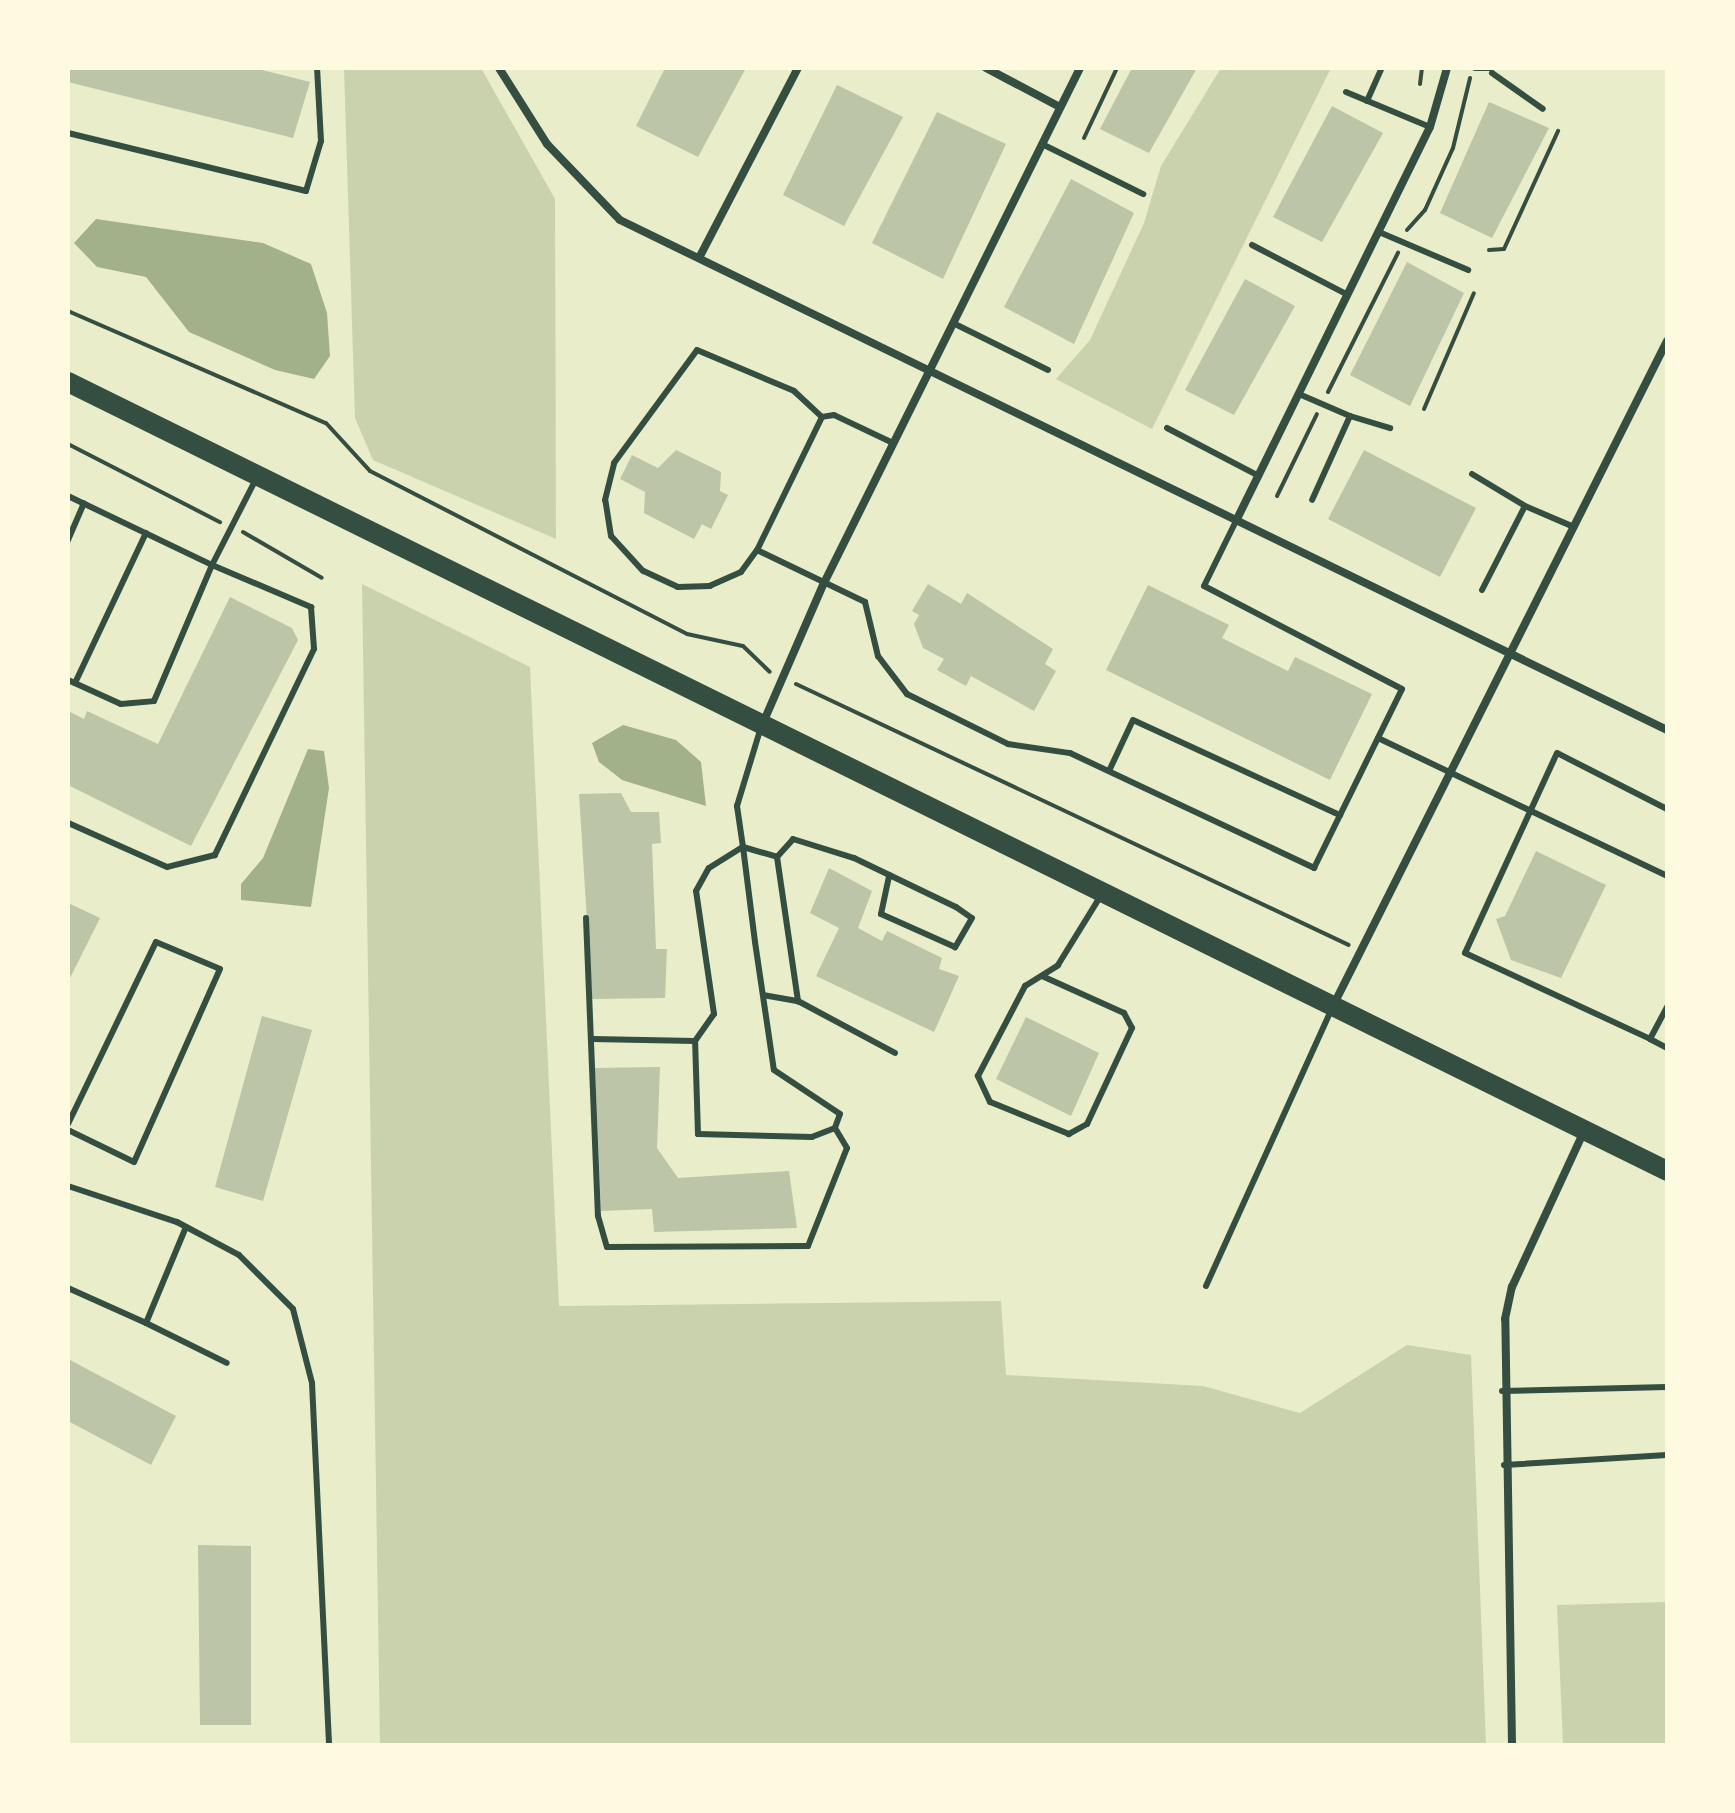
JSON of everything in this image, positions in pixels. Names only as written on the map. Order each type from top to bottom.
[{"type":"main road","points":[[68,382],[1667,1171]]},
{"type":"street","points":[[499,68],[582,185],[620,220],[1667,730]]},
{"type":"street","points":[[699,258],[798,68]]},
{"type":"street","points":[[986,68],[1060,107]]},
{"type":"street","points":[[762,723],[824,583],[1080,68]]},
{"type":"street","points":[[1237,519],[1430,127],[1447,68]]},
{"type":"street","points":[[1333,1007],[1667,341]]},
{"type":"street","points":[[1512,1745],[1502,1391],[1512,1287],[1584,1130]]},
{"type":"lane","points":[[68,133],[306,191],[321,141],[317,68]]},
{"type":"lane","points":[[1367,101],[1382,68]]},
{"type":"lane","points":[[1473,68],[1492,71],[1543,109]]},
{"type":"lane","points":[[1346,92],[1430,127]]},
{"type":"lane","points":[[1042,144],[1143,194]]},
{"type":"lane","points":[[1379,232],[1468,270]]},
{"type":"lane","points":[[1252,245],[1348,295]]},
{"type":"lane","points":[[953,323],[1048,370]]},
{"type":"lane","points":[[697,350],[794,391],[822,417],[757,550],[741,572],[710,586],[678,587],[643,571],[611,536],[605,500],[614,463],[697,350]]},
{"type":"lane","points":[[1299,394],[1350,416],[1390,428]]},
{"type":"lane","points":[[822,417],[834,415],[893,443]]},
{"type":"lane","points":[[1312,500],[1350,416]]},
{"type":"lane","points":[[1167,428],[1259,476]]},
{"type":"lane","points":[[1472,474],[1525,506],[1574,527]]},
{"type":"lane","points":[[146,533],[72,681],[121,704],[154,701],[212,565],[259,475]]},
{"type":"lane","points":[[68,496],[212,565],[311,607],[314,649],[215,855],[167,867],[68,823]]},
{"type":"lane","points":[[68,540],[84,503]]},
{"type":"lane","points":[[1482,590],[1525,506]]},
{"type":"lane","points":[[757,550],[865,602],[878,656],[907,694],[1008,744],[1070,753],[1314,868],[1402,689],[1204,586],[1237,519]]},
{"type":"lane","points":[[1109,771],[1133,720],[1340,815]]},
{"type":"lane","points":[[762,723],[737,806],[743,847],[763,995],[774,1070],[840,1114],[835,1128],[812,1137],[698,1134],[695,1041],[714,1014],[696,891],[709,868],[743,847],[777,857]]},
{"type":"lane","points":[[1378,738],[1667,876]]},
{"type":"lane","points":[[1667,809],[1557,753],[1465,953],[1667,1048]]},
{"type":"lane","points":[[798,1001],[777,857],[793,839],[889,875],[972,918],[955,947],[881,914],[889,875]]},
{"type":"lane","points":[[1042,976],[1114,1007],[1132,1028],[1087,1124],[1069,1134],[990,1102],[978,1087],[1019,996],[1080,937],[1104,891]]},
{"type":"lane","points":[[586,918],[598,1216],[607,1247],[808,1246],[847,1148],[835,1128]]},
{"type":"lane","points":[[68,1124],[156,942],[220,969],[134,1162],[68,1130]]},
{"type":"lane","points":[[763,995],[798,1001],[895,1053]]},
{"type":"lane","points":[[1206,1286],[1333,1007]]},
{"type":"lane","points":[[1650,1039],[1667,1007]]},
{"type":"lane","points":[[592,1039],[695,1041]]},
{"type":"lane","points":[[68,1186],[186,1227],[239,1255],[293,1309],[312,1383],[329,1745]]},
{"type":"lane","points":[[146,1323],[186,1227]]},
{"type":"lane","points":[[68,1288],[227,1363]]},
{"type":"lane","points":[[1502,1391],[1667,1387]]},
{"type":"lane","points":[[1504,1465],[1667,1455]]},
{"type":"path","points":[[1084,138],[1117,68]]},
{"type":"path","points":[[1420,84],[1422,68]]},
{"type":"path","points":[[1277,496],[1402,243],[1453,148],[1473,68]]},
{"type":"path","points":[[1520,68],[1599,68]]},
{"type":"path","points":[[1489,250],[1504,249],[1558,131]]},
{"type":"path","points":[[1424,409],[1474,293]]},
{"type":"path","points":[[68,311],[326,423],[370,471],[687,634],[743,646],[761,667]]},
{"type":"path","points":[[68,444],[211,519]]},
{"type":"path","points":[[250,535],[269,554],[322,578]]},
{"type":"path","points":[[805,689],[1361,950]]},
{"type":"shaded area","points":[[344,68],[481,68],[555,199],[556,539],[373,460],[355,418]]},
{"type":"shaded area","points":[[1221,68],[1331,68],[1152,429],[1056,379],[1090,340],[1144,223],[1161,166]]},
{"type":"shaded area","points":[[96,219],[263,243],[311,264],[327,313],[330,356],[314,379],[275,370],[189,332],[146,277],[97,267],[74,243]]},
{"type":"shaded area","points":[[362,584],[530,667],[559,1306],[1001,1301],[1006,1375],[1203,1386],[1300,1413],[1407,1345],[1471,1355],[1486,1745],[380,1745]]},
{"type":"shaded area","points":[[623,725],[676,740],[701,762],[706,806],[622,780],[599,762],[592,743]]},
{"type":"shaded area","points":[[308,749],[324,751],[329,788],[311,907],[241,900],[241,884],[263,858]]},
{"type":"shaded area","points":[[1667,1602],[1667,1745],[1563,1745],[1557,1605]]},
{"type":"building","points":[[68,68],[254,68],[310,82],[293,138],[68,82]]},
{"type":"building","points":[[665,68],[746,68],[698,157],[636,126]]},
{"type":"building","points":[[1132,68],[1197,68],[1149,153],[1100,129]]},
{"type":"building","points":[[837,85],[903,117],[844,226],[783,195]]},
{"type":"building","points":[[1489,102],[1549,128],[1492,238],[1440,213]]},
{"type":"building","points":[[1332,106],[1383,133],[1322,242],[1273,217]]},
{"type":"building","points":[[937,112],[1006,144],[943,279],[872,243]]},
{"type":"building","points":[[1071,179],[1134,213],[1074,344],[1004,307]]},
{"type":"building","points":[[1407,262],[1464,293],[1410,406],[1350,375]]},
{"type":"building","points":[[1245,279],[1295,306],[1234,415],[1185,390]]},
{"type":"building","points":[[676,450],[721,472],[720,491],[728,495],[711,529],[702,524],[694,539],[644,513],[645,492],[620,479],[632,455],[658,468]]},
{"type":"building","points":[[1364,450],[1476,508],[1440,577],[1328,519]]},
{"type":"building","points":[[928,584],[961,604],[967,593],[1053,649],[1045,664],[1056,671],[1034,711],[971,676],[966,686],[937,670],[944,659],[923,648],[914,624],[919,615],[912,611]]},
{"type":"building","points":[[1148,585],[1229,625],[1222,638],[1288,671],[1295,657],[1372,694],[1330,780],[1106,670]]},
{"type":"building","points":[[230,597],[292,628],[298,640],[191,846],[68,785],[68,711],[84,719],[87,711],[158,744]]},
{"type":"building","points":[[621,793],[631,812],[659,812],[661,843],[652,844],[656,949],[667,949],[665,998],[592,999],[579,794]]},
{"type":"building","points":[[1536,851],[1606,885],[1561,978],[1511,960],[1496,919],[1505,916]]},
{"type":"building","points":[[829,868],[872,891],[858,928],[882,941],[887,931],[942,958],[939,969],[959,976],[934,1032],[816,976],[839,928],[810,913]]},
{"type":"building","points":[[68,903],[100,918],[68,982]]},
{"type":"building","points":[[262,1016],[312,1030],[263,1201],[215,1187]]},
{"type":"building","points":[[1026,1017],[1099,1053],[1071,1116],[996,1079]]},
{"type":"building","points":[[660,1067],[657,1148],[678,1178],[789,1171],[797,1228],[654,1232],[652,1209],[601,1211],[595,1068]]},
{"type":"building","points":[[68,1359],[176,1416],[151,1465],[68,1421]]},
{"type":"building","points":[[198,1545],[251,1546],[251,1725],[200,1725]]}]
